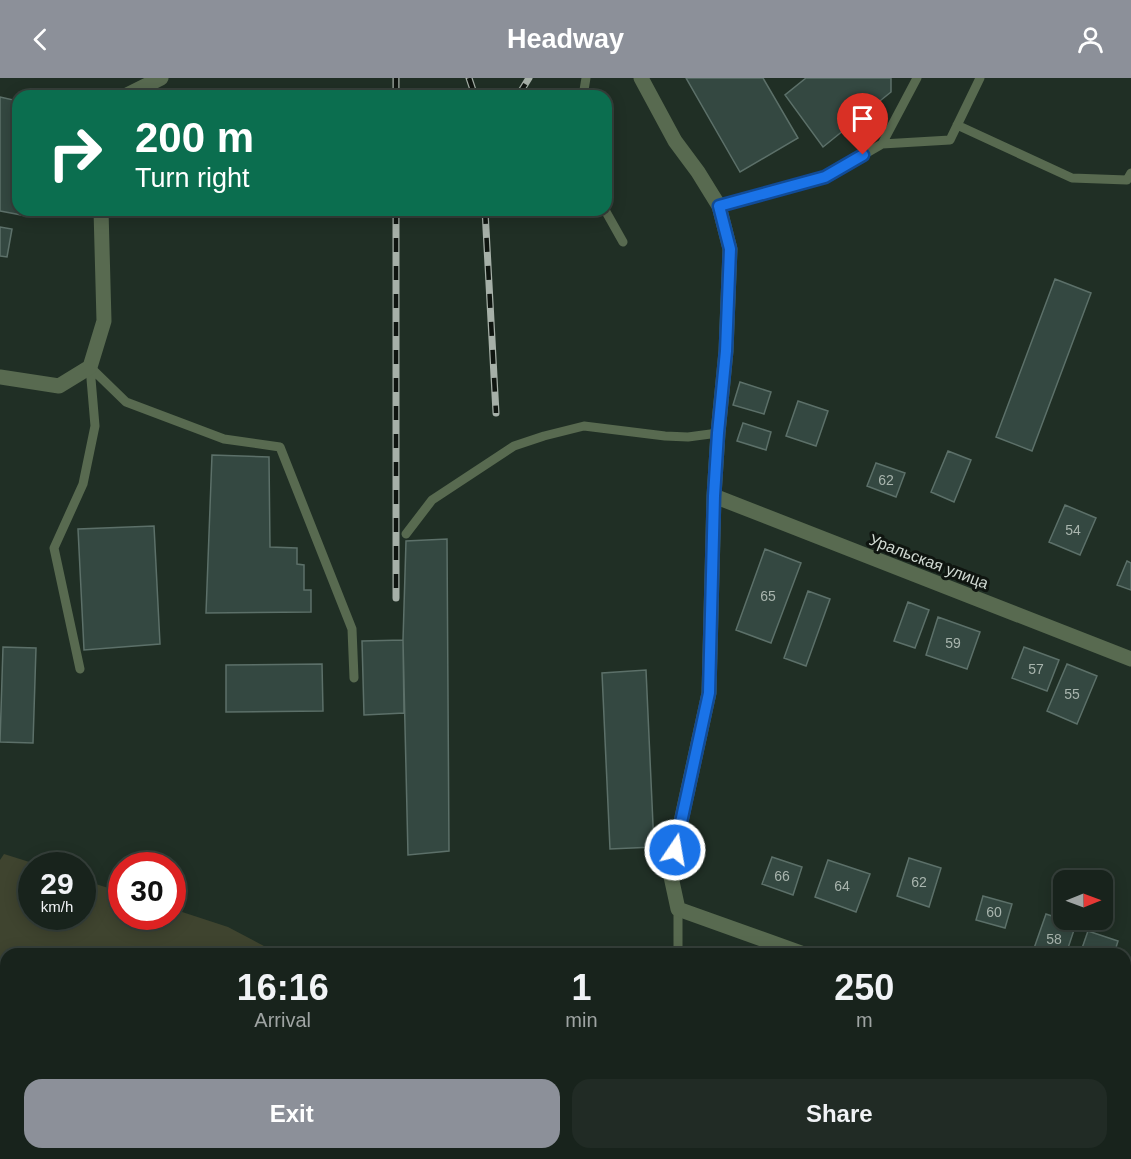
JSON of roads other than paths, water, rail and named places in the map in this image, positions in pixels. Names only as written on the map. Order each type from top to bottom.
[{"type":"street","points":[[137,90],[160,78]]},
{"type":"street","points":[[641,78],[675,141],[719,206],[730,249],[726,351],[714,496],[709,693],[670,872],[678,909],[787,948]]},
{"type":"street","points":[[0,377],[59,386],[90,367],[104,321],[101,216]]},
{"type":"street","name":"Уральская улица","points":[[714,496],[1131,659]]},
{"type":"lane","points":[[882,144],[917,78]]},
{"type":"lane","points":[[719,206],[825,177],[882,144],[950,140],[980,78]]},
{"type":"lane","points":[[957,125],[1072,178],[1130,178]]},
{"type":"lane","points":[[608,216],[623,242]]},
{"type":"lane","points":[[80,669],[54,548],[83,484],[95,426],[90,367]]},
{"type":"lane","points":[[90,367],[126,402],[224,439],[280,447],[352,629],[354,678]]},
{"type":"lane","points":[[406,534],[432,500],[514,447],[544,436],[584,426],[665,436],[688,437],[718,433]]},
{"type":"lane","points":[[678,909],[678,948]]},
{"type":"railway","points":[[396,78],[396,90]]},
{"type":"railway","points":[[469,78],[473,90]]},
{"type":"railway","points":[[522,90],[529,78]]},
{"type":"railway","points":[[396,216],[396,598]]},
{"type":"railway","points":[[485,216],[496,413]]}]
